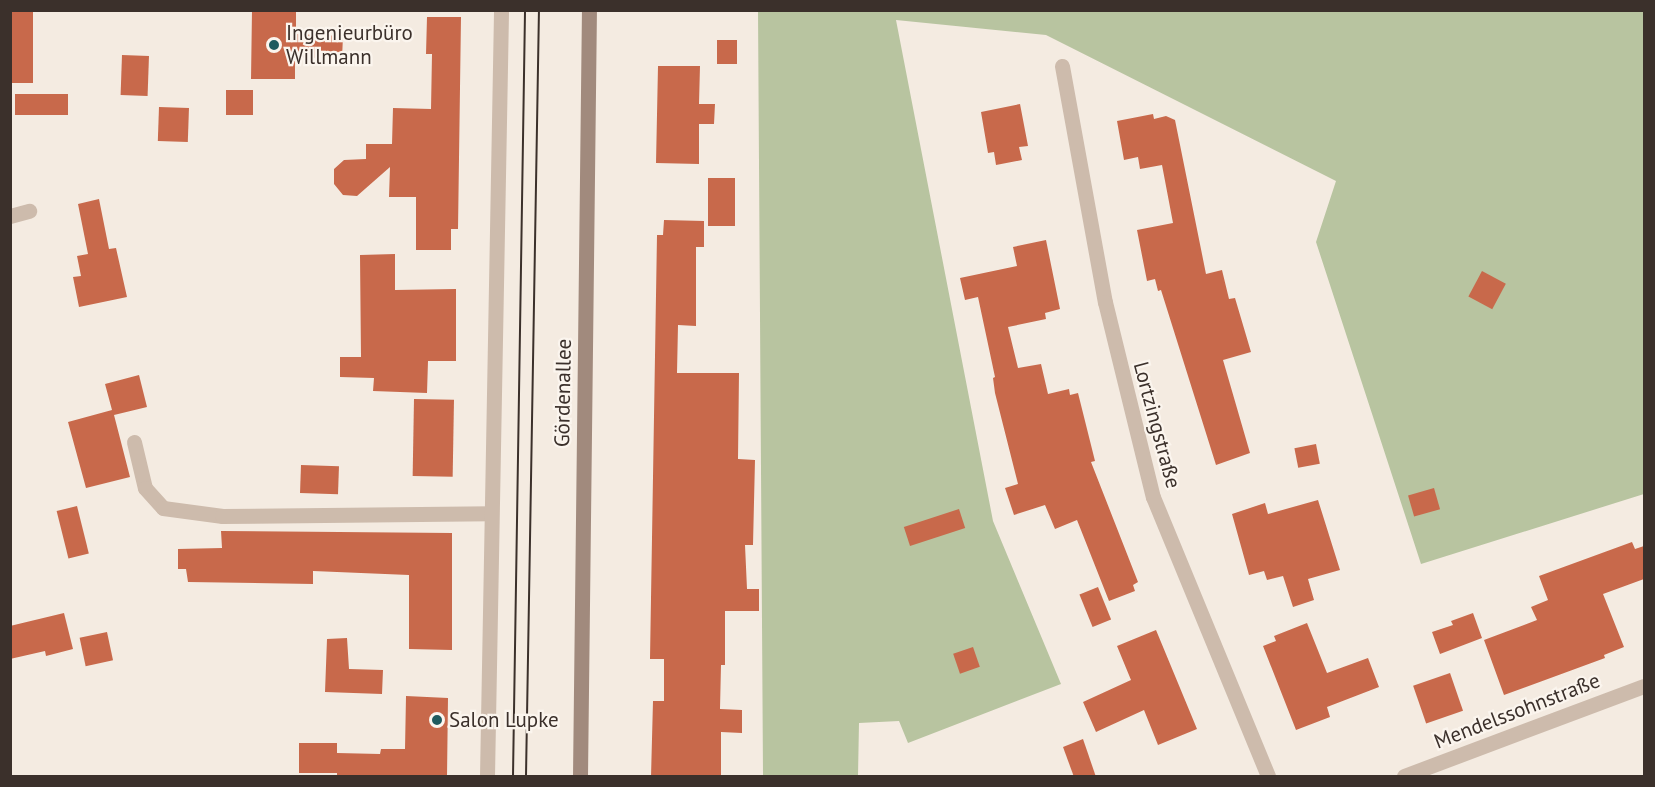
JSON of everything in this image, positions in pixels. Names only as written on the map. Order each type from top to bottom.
[{"type":"street","points":[[487,777],[501,10]]},
{"type":"street","name":"Gördenallee","points":[[580,777],[589,10]]},
{"type":"street","name":"Lortzingstraße","points":[[1062,66],[1105,303],[1154,497],[1268,777]]},
{"type":"street","points":[[10,216],[29,211]]},
{"type":"street","points":[[134,442],[145,488],[163,508],[222,516],[491,513]]},
{"type":"street","name":"Mendelssohnstraße","points":[[1404,777],[1644,686]]},
{"type":"green space","points":[[758,11],[1644,11],[1644,494],[1421,564],[1316,242],[1336,181],[1046,35],[896,20],[993,521],[1061,684],[908,743],[899,721],[859,723],[858,776],[763,776]]},
{"type":"building","points":[[10,10],[33,10],[33,83],[10,83]]},
{"type":"building","name":"Ingenieurbüro Willmann","points":[[252,10],[296,10],[296,34],[343,36],[342,59],[295,57],[295,79],[251,79]]},
{"type":"building","points":[[427,17],[461,17],[458,229],[451,229],[451,250],[416,250],[416,197],[389,197],[390,167],[357,196],[343,195],[334,184],[334,169],[344,160],[366,159],[366,144],[392,144],[393,108],[431,109],[432,54],[426,54]]},
{"type":"building","points":[[717,40],[737,40],[737,64],[717,64]]},
{"type":"building","points":[[122,55],[149,56],[148,96],[121,95]]},
{"type":"building","points":[[658,66],[700,66],[699,104],[715,104],[714,124],[699,124],[699,164],[656,163]]},
{"type":"building","points":[[226,90],[253,90],[253,115],[226,115]]},
{"type":"building","points":[[15,94],[68,94],[68,115],[15,115]]},
{"type":"building","points":[[1020,104],[1028,146],[1019,147],[1022,160],[996,165],[994,152],[988,153],[981,112]]},
{"type":"building","points":[[159,107],[189,108],[188,142],[158,141]]},
{"type":"building","points":[[1153,114],[1154,119],[1166,116],[1175,120],[1206,274],[1222,270],[1229,299],[1235,298],[1251,352],[1223,360],[1250,453],[1216,465],[1161,290],[1158,291],[1155,279],[1147,281],[1137,230],[1173,223],[1162,165],[1140,169],[1138,157],[1124,160],[1117,121]]},
{"type":"building","points":[[708,178],[735,178],[735,226],[708,226]]},
{"type":"building","points":[[99,199],[109,249],[116,248],[127,297],[79,307],[73,277],[81,276],[77,256],[88,254],[78,204]]},
{"type":"building","points":[[664,220],[704,221],[704,247],[696,247],[696,326],[678,325],[677,373],[739,373],[738,459],[755,460],[753,545],[745,545],[747,589],[759,589],[759,611],[725,611],[725,665],[721,665],[720,709],[742,710],[742,733],[721,732],[721,777],[651,777],[653,701],[664,701],[664,659],[650,659],[657,235],[663,235]]},
{"type":"building","points":[[1046,240],[1060,309],[1045,313],[1046,319],[1008,327],[1018,368],[1041,364],[1048,394],[1069,389],[1070,395],[1078,393],[1095,461],[1091,462],[1138,582],[1133,585],[1135,591],[1109,601],[1077,520],[1055,529],[1045,505],[1014,515],[1005,488],[1018,484],[995,393],[993,378],[995,377],[978,297],[965,300],[960,278],[1017,266],[1013,247]]},
{"type":"building","points":[[395,254],[395,290],[456,289],[456,361],[428,361],[427,393],[373,391],[374,378],[340,377],[340,357],[361,357],[360,255]]},
{"type":"building","points":[[1482,271],[1506,284],[1492,309],[1468,297]]},
{"type":"building","points":[[139,375],[147,407],[114,415],[130,477],[86,488],[68,422],[112,410],[105,384]]},
{"type":"building","points":[[414,399],[454,400],[453,477],[413,476]]},
{"type":"building","points":[[1316,444],[1320,464],[1298,468],[1294,448]]},
{"type":"building","points":[[301,465],[339,466],[338,494],[300,493]]},
{"type":"building","points":[[1434,488],[1440,509],[1414,517],[1408,495]]},
{"type":"building","points":[[1318,500],[1340,570],[1308,579],[1314,600],[1293,607],[1283,576],[1267,580],[1264,571],[1249,575],[1232,514],[1265,503],[1268,514]]},
{"type":"building","points":[[77,506],[89,554],[68,559],[57,511]]},
{"type":"building","points":[[959,509],[965,528],[910,546],[904,527]]},
{"type":"building","points":[[221,531],[452,533],[452,650],[409,649],[409,575],[313,571],[313,584],[188,582],[186,569],[178,569],[178,549],[222,548]]},
{"type":"building","points":[[1632,542],[1635,549],[1644,546],[1644,579],[1603,594],[1624,647],[1604,655],[1605,658],[1504,695],[1484,640],[1537,620],[1531,607],[1548,600],[1539,576]]},
{"type":"building","points":[[1098,587],[1111,619],[1093,627],[1079,594]]},
{"type":"building","points":[[64,613],[73,649],[46,656],[45,651],[10,659],[10,626]]},
{"type":"building","points":[[1473,613],[1482,638],[1440,654],[1432,632],[1453,625],[1451,621]]},
{"type":"building","points":[[1307,623],[1327,673],[1368,658],[1379,687],[1327,707],[1330,717],[1296,730],[1263,646],[1276,641],[1274,636]]},
{"type":"building","points":[[1156,630],[1197,729],[1158,745],[1144,710],[1096,732],[1083,702],[1131,680],[1117,646]]},
{"type":"building","points":[[107,632],[113,660],[86,666],[80,638]]},
{"type":"building","points":[[347,638],[349,669],[383,670],[382,694],[325,692],[327,639]]},
{"type":"building","points":[[973,647],[980,667],[960,674],[953,654]]},
{"type":"building","points":[[1450,673],[1463,711],[1426,724],[1413,686]]},
{"type":"building","points":[[406,696],[448,698],[447,777],[337,777],[337,773],[299,773],[299,743],[337,743],[337,753],[380,754],[381,749],[405,749]]},
{"type":"building","points":[[1083,739],[1096,777],[1074,777],[1063,747]]},
{"type":"tram line","points":[[513,776],[525,10]]},
{"type":"tram line","points":[[526,776],[539,10]]},
{"type":"place","name":"Ingenieurbüro Willmann","points":[[274,45]]},
{"type":"place","name":"Salon Lupke","points":[[437,720]]}]
